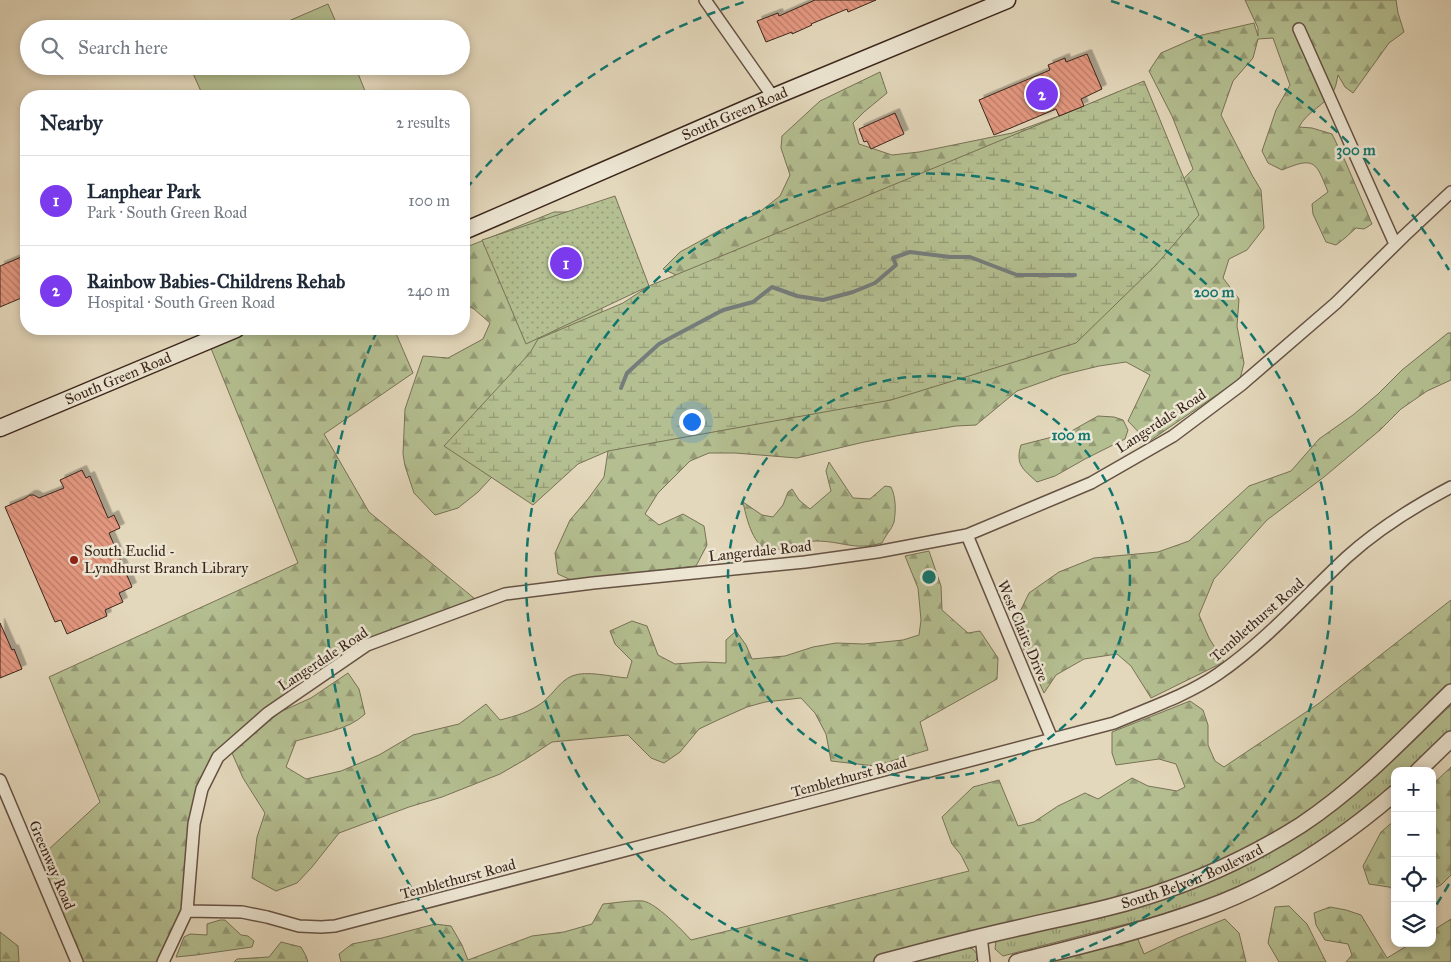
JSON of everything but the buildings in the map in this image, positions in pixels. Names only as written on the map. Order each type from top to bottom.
[{"type":"main road","name":"South Green Road","points":[[470,227],[998,2]]},
{"type":"main road","name":"South Green Road","points":[[0,428],[222,335]]},
{"type":"street","points":[[705,0],[773,97]]},
{"type":"street","points":[[1299,29],[1395,244]]},
{"type":"street","name":"Langerdale Road","points":[[163,962],[187,911],[194,824],[202,788],[218,756],[268,713],[368,645],[506,594],[805,562],[877,552],[967,535],[1091,483],[1173,436],[1241,385],[1336,303],[1451,192]]},
{"type":"street","name":"Temblethurst Road","points":[[187,911],[242,912],[299,926],[335,926],[1114,723],[1190,692],[1216,676],[1244,655],[1349,556],[1422,502],[1451,487]]},
{"type":"street","name":"West Claire Drive","points":[[967,535],[1052,739]]},
{"type":"street","name":"South Belvoir Boulevard","points":[[882,962],[981,936],[1132,901],[1199,878],[1262,847],[1301,825],[1348,790],[1374,767],[1451,692]]},
{"type":"street","points":[[1422,767],[1451,739]]},
{"type":"street","name":"Greenway Road","points":[[0,780],[77,962]]},
{"type":"street","name":"South Belvoir Boulevard","points":[[1018,962],[1142,930],[1206,909],[1288,869],[1325,846],[1367,816],[1391,795]]},
{"type":"street","points":[[981,936],[984,962]]},
{"type":"green space","points":[[1245,0],[1396,0],[1404,32],[1389,43],[1353,93],[1345,87],[1338,75],[1331,95],[1302,121],[1299,127],[1312,128],[1332,134],[1372,224],[1364,229],[1356,228],[1336,245],[1326,242],[1313,214],[1312,204],[1328,192],[1317,168],[1313,164],[1301,163],[1282,170],[1268,163],[1262,151],[1276,110],[1290,85],[1273,38],[1258,39],[1253,58],[1233,81],[1221,115],[1261,190],[1264,228],[1247,250],[1229,259],[1223,278],[1239,299],[1237,326],[1244,363],[1240,379],[1148,442],[1128,421],[1150,375],[1126,362],[1062,375],[1017,391],[976,425],[956,426],[901,435],[797,458],[709,453],[690,461],[658,493],[645,514],[659,525],[683,514],[704,526],[707,545],[696,566],[571,580],[558,574],[555,553],[570,520],[604,477],[608,451],[1146,218],[1193,169],[1172,116],[1149,71],[1161,53],[1202,35],[1254,23],[1258,36],[1258,28]]},
{"type":"green space","points":[[328,4],[335,20],[291,20]]},
{"type":"green space","points":[[880,72],[887,93],[853,123],[859,144],[892,155],[919,152],[1012,133],[1118,92],[698,285],[663,269],[680,252],[722,229],[757,214],[780,196],[790,175],[781,148],[782,136],[820,101]]},
{"type":"green space","points":[[194,75],[359,75],[365,90],[200,90]]},
{"type":"green space","points":[[1144,81],[1199,215],[1156,265],[1076,343],[891,400],[608,451],[578,464],[533,505],[444,446],[530,353],[538,339],[623,303],[649,286]]},
{"type":"green space","points":[[615,196],[649,286],[526,344],[482,240]]},
{"type":"green space","points":[[554,212],[587,212],[602,298],[602,322],[505,463],[478,492],[458,508],[435,515],[414,493],[405,466],[403,454],[405,409],[423,356],[448,358],[483,339],[490,323],[470,307],[470,246]]},
{"type":"green space","points":[[1448,333],[1451,333],[1451,380],[1427,391],[1401,409],[1380,430],[1324,477],[1267,520],[1214,579],[1199,615],[1209,638],[1224,662],[1151,698],[1131,666],[1117,654],[1084,659],[1056,675],[1044,693],[1013,626],[1029,593],[1059,572],[1094,558],[1158,552],[1189,541],[1249,486],[1291,471],[1319,439],[1353,415],[1402,370]]},
{"type":"green space","points":[[222,335],[397,335],[413,373],[324,434],[369,512],[480,603],[367,645],[218,756],[202,789],[187,911],[163,962],[77,962],[35,862],[100,802],[49,677],[298,563],[208,341]]},
{"type":"green space","points":[[1098,416],[1114,417],[1123,420],[1128,430],[1125,439],[1055,476],[1037,482],[1021,466],[1019,452],[1021,445],[1068,433]]},
{"type":"green space","points":[[829,462],[853,498],[870,499],[885,486],[891,487],[895,504],[894,522],[882,543],[856,546],[816,541],[773,550],[767,549],[757,542],[750,529],[743,502],[762,515],[773,517],[783,505],[788,492],[792,489],[799,500],[810,509],[831,491],[826,471]]},
{"type":"green space","points":[[929,551],[941,586],[942,610],[968,633],[980,631],[998,658],[997,679],[920,722],[928,750],[875,766],[831,761],[826,734],[815,713],[801,698],[765,702],[747,707],[720,719],[699,729],[680,752],[664,763],[651,758],[628,735],[552,742],[500,774],[442,797],[339,833],[297,883],[276,891],[252,878],[257,837],[265,813],[243,778],[232,753],[280,712],[311,698],[348,673],[359,689],[365,714],[342,728],[296,741],[286,767],[306,779],[341,771],[379,755],[413,735],[459,724],[486,704],[500,720],[523,713],[543,702],[564,681],[578,674],[627,678],[632,661],[615,644],[610,631],[632,621],[647,626],[658,655],[675,664],[726,663],[726,640],[736,631],[746,645],[752,659],[785,656],[813,647],[836,643],[864,644],[903,640],[919,635],[921,620],[918,588],[905,556]]},
{"type":"green space","points":[[1451,600],[1451,692],[1348,790],[1199,878],[882,962],[341,962],[339,954],[352,944],[435,924],[451,926],[468,960],[532,936],[564,932],[592,924],[603,904],[633,901],[643,901],[655,907],[691,940],[969,871],[961,855],[952,844],[942,817],[973,787],[999,780],[1018,826],[1034,822],[1058,806],[1085,793],[1098,799],[1132,778],[1148,786],[1177,791],[1185,787],[1176,764],[1159,759],[1116,765],[1112,753],[1112,732],[1190,701],[1203,710],[1208,725],[1208,745],[1215,761],[1224,767],[1318,704]]},
{"type":"green space","points":[[1451,705],[1451,730],[1413,767],[1391,767],[1391,788],[1374,803],[1304,853],[1237,890],[1153,917],[1003,956],[995,949],[996,941],[1229,872],[1270,852],[1342,805],[1375,777]]},
{"type":"green space","points":[[1451,767],[1451,875],[1436,887],[1436,812],[1436,781]]},
{"type":"green space","points":[[1391,823],[1391,888],[1369,884],[1363,866],[1381,832]]},
{"type":"green space","points":[[1289,906],[1307,924],[1326,962],[1279,962],[1268,943],[1275,907]]},
{"type":"green space","points":[[1330,907],[1361,915],[1387,958],[1405,947],[1436,947],[1436,928],[1451,919],[1451,962],[1346,962],[1352,955],[1348,944],[1325,940],[1316,925],[1314,913]]},
{"type":"green space","points":[[1225,919],[1239,933],[1246,962],[1017,962],[1135,932],[1144,954]]},
{"type":"green space","points":[[225,920],[241,935],[248,936],[254,941],[252,947],[176,957],[184,937],[190,934],[207,935],[207,924]]},
{"type":"green space","points":[[0,932],[18,946],[19,962],[0,962]]},
{"type":"green space","points":[[281,942],[301,947],[308,962],[234,962],[237,959],[269,957]]},
{"type":"green space","points":[[967,947],[973,949],[977,954],[977,959],[974,962],[909,962]]},
{"type":"waterway","points":[[621,388],[627,373],[659,344],[723,310],[753,302],[772,287],[797,296],[823,300],[853,292],[875,283],[896,265],[893,258],[910,252],[950,257],[970,257],[1017,275],[1075,275]]},
{"type":"place","name":"Rainbow Babies-Childrens Rehab","points":[[1042,94]]},
{"type":"place","name":"Lanphear Park","points":[[566,263]]},
{"type":"place","name":"South Euclid - Lyndhurst Branch Library","points":[[74,560]]}]
